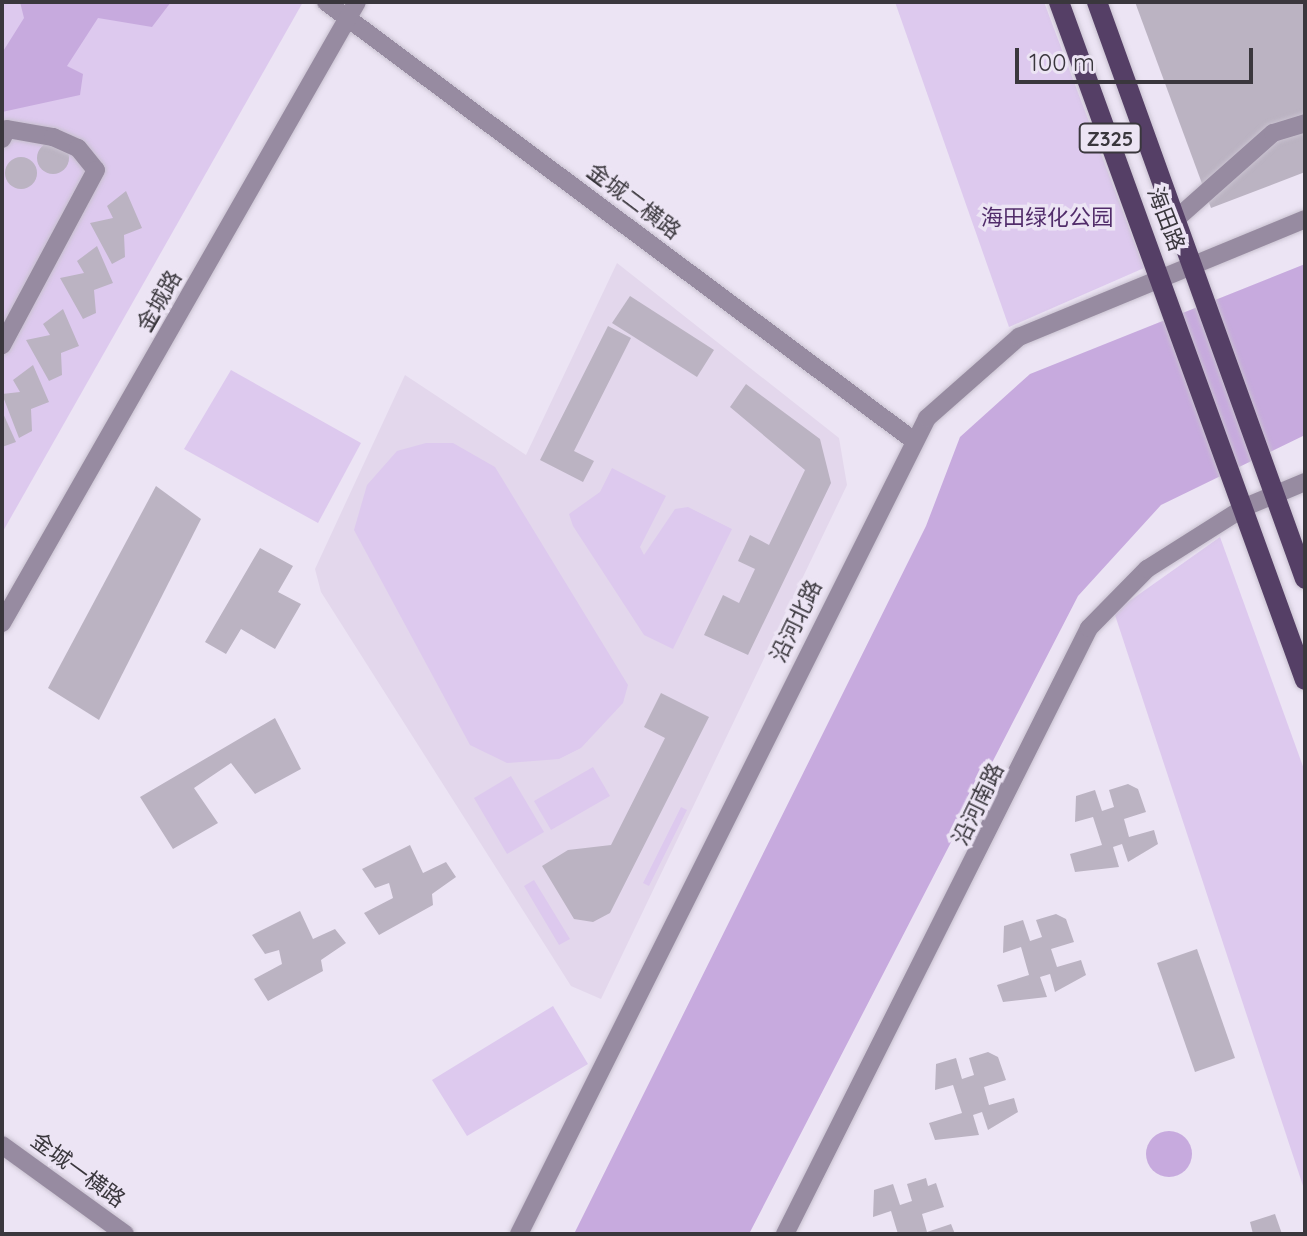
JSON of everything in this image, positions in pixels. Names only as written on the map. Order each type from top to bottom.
[{"type":"main road","name":"海田路","points":[[1059,2],[1161,273]]},
{"type":"main road","name":"海田路","points":[[1097,2],[1191,262]]},
{"type":"main road","name":"Z325","points":[[1191,262],[1305,579]]},
{"type":"main road","name":"Z325","points":[[1161,273],[1305,680]]},
{"type":"street","name":"金城二横路","points":[[326,2],[352,10],[913,440]]},
{"type":"street","name":"金城路","points":[[2,623],[352,10]]},
{"type":"street","points":[[1175,220],[1273,133],[1305,123]]},
{"type":"street","points":[[2,139],[7,129],[53,137],[78,148],[96,170],[2,345]]},
{"type":"street","name":"沿河北路","points":[[519,1234],[913,440],[1019,337],[1161,273],[1305,219]]},
{"type":"street","name":"沿河南路","points":[[785,1234],[1089,628],[1147,569],[1242,500],[1305,482]]},
{"type":"street","name":"金城一横路","points":[[2,1145],[125,1234]]},
{"type":"shaded area","points":[[20,2],[171,2],[152,27],[98,18],[67,66],[83,74],[80,95],[2,112],[2,53],[24,18]]},
{"type":"shaded area","points":[[617,263],[839,438],[847,485],[601,999],[571,986],[321,592],[315,569],[405,375],[526,455]]},
{"type":"shaded area","points":[[1305,264],[1305,435],[1161,505],[1078,596],[749,1234],[574,1234],[926,526],[960,437],[1030,374]]},
{"type":"shaded area","points":[[1169,1131],[1185,1138],[1192,1154],[1185,1170],[1169,1177],[1153,1170],[1146,1154],[1153,1138]]},
{"type":"green space","points":[[2,2],[303,2],[2,533]]},
{"type":"green space","name":"海田绿化公园","points":[[895,2],[1044,2],[1144,268],[1009,327]]},
{"type":"green space","points":[[231,370],[361,443],[318,523],[184,449]]},
{"type":"green space","points":[[426,443],[453,443],[495,467],[628,685],[623,703],[581,748],[559,759],[507,763],[470,745],[354,530],[367,485],[397,451]]},
{"type":"green space","points":[[612,468],[666,496],[640,547],[644,555],[675,509],[688,507],[732,529],[673,649],[644,635],[573,526],[569,514],[600,492]]},
{"type":"green space","points":[[1220,537],[1305,772],[1305,1192],[1114,612]]},
{"type":"green space","points":[[593,767],[610,796],[551,830],[534,801]]},
{"type":"green space","points":[[511,776],[544,832],[507,854],[474,798]]},
{"type":"green space","points":[[681,807],[687,810],[649,886],[643,883]]},
{"type":"green space","points":[[534,880],[570,939],[559,945],[524,886]]},
{"type":"green space","points":[[553,1006],[588,1064],[467,1136],[432,1080]]},
{"type":"building","points":[[1135,2],[1305,2],[1305,172],[1211,208]]},
{"type":"building","points":[[53,142],[64,147],[69,158],[64,169],[53,174],[42,169],[37,158],[42,147]]},
{"type":"building","points":[[21,157],[32,162],[37,173],[32,184],[21,189],[10,184],[5,173],[10,162]]},
{"type":"building","points":[[126,191],[142,228],[124,235],[125,257],[112,264],[90,223],[113,218],[107,206]]},
{"type":"building","points":[[97,246],[113,283],[94,290],[96,313],[83,319],[60,278],[84,273],[77,261]]},
{"type":"building","points":[[630,296],[714,350],[697,377],[612,323]]},
{"type":"building","points":[[63,309],[79,346],[61,353],[62,375],[49,381],[26,340],[50,335],[43,324]]},
{"type":"building","points":[[608,326],[631,338],[574,451],[594,461],[583,482],[540,460]]},
{"type":"building","points":[[33,365],[49,402],[31,409],[32,431],[19,438],[2,394],[20,392],[13,380]]},
{"type":"building","points":[[746,384],[820,439],[831,483],[748,655],[704,635],[723,595],[739,603],[755,569],[738,561],[750,535],[769,545],[805,470],[730,407]]},
{"type":"building","points":[[2,411],[16,442],[2,447]]},
{"type":"building","points":[[156,486],[201,519],[99,720],[48,688]]},
{"type":"building","points":[[260,548],[293,566],[278,592],[301,604],[275,649],[241,629],[226,654],[205,642]]},
{"type":"building","points":[[661,693],[709,717],[610,913],[593,922],[574,919],[542,866],[568,850],[611,845],[665,738],[644,727]]},
{"type":"building","points":[[275,718],[301,769],[255,794],[231,763],[194,788],[218,823],[173,849],[140,797]]},
{"type":"building","points":[[1128,784],[1138,789],[1146,812],[1124,819],[1129,837],[1154,830],[1158,844],[1128,862],[1122,844],[1113,847],[1119,867],[1075,872],[1070,854],[1102,845],[1093,817],[1075,822],[1076,796],[1095,790],[1102,811],[1114,807],[1109,790]]},
{"type":"building","points":[[410,845],[423,873],[446,862],[456,877],[432,894],[433,905],[379,935],[364,913],[393,898],[389,883],[375,888],[362,869]]},
{"type":"building","points":[[300,911],[313,939],[335,929],[346,943],[321,960],[323,971],[268,1001],[254,979],[282,964],[279,950],[265,954],[252,935]]},
{"type":"building","points":[[1056,914],[1066,919],[1074,942],[1051,949],[1057,967],[1081,960],[1086,975],[1055,992],[1050,974],[1040,977],[1047,997],[1003,1002],[997,985],[1029,975],[1021,947],[1003,953],[1004,926],[1023,920],[1030,941],[1042,937],[1036,920]]},
{"type":"building","points":[[1197,949],[1235,1058],[1195,1072],[1157,963]]},
{"type":"building","points":[[988,1052],[998,1057],[1006,1080],[984,1087],[989,1105],[1014,1098],[1018,1112],[988,1130],[982,1112],[973,1115],[979,1135],[935,1140],[929,1123],[962,1113],[953,1085],[935,1090],[936,1064],[956,1058],[962,1079],[974,1075],[969,1058]]},
{"type":"building","points":[[926,1178],[928,1186],[936,1183],[944,1207],[922,1214],[927,1232],[951,1224],[955,1234],[898,1234],[891,1211],[873,1217],[874,1190],[893,1184],[900,1205],[912,1201],[907,1184]]},
{"type":"building","points":[[1275,1214],[1282,1234],[1253,1234],[1250,1222]]}]
